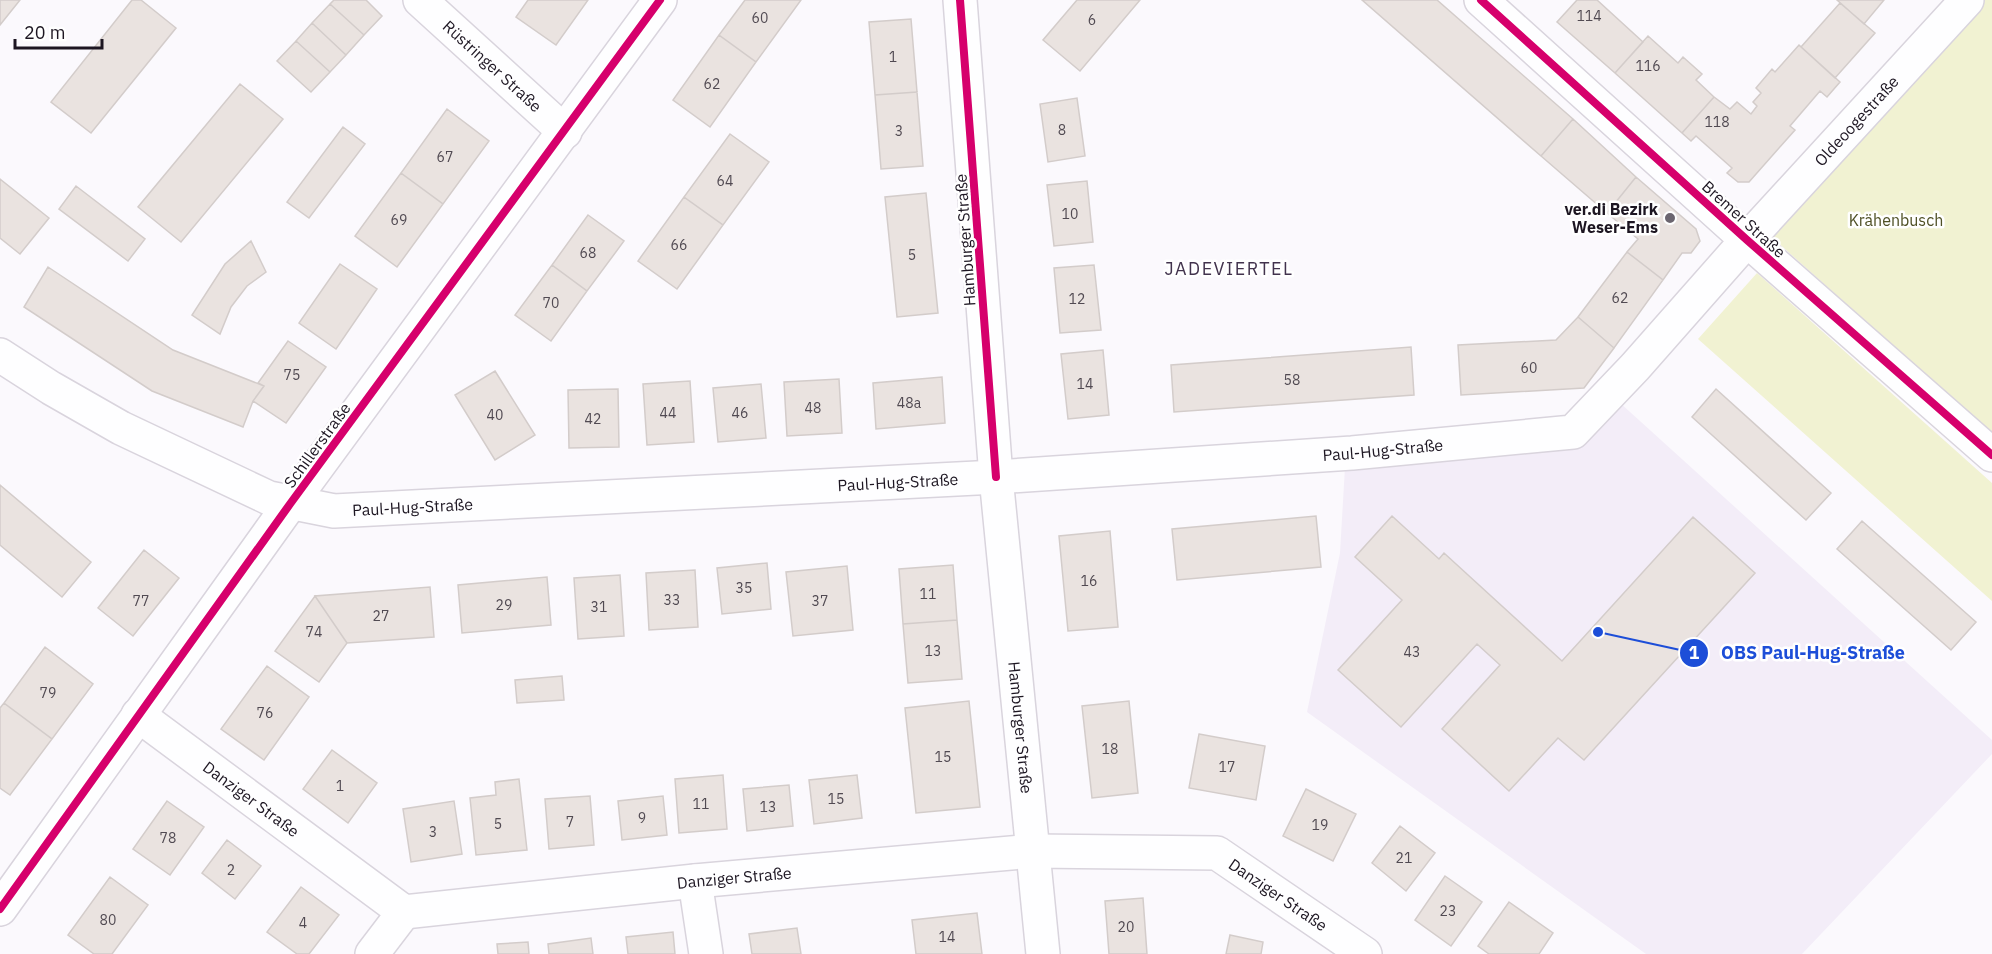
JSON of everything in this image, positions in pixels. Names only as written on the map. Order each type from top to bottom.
[{"type":"street","name":"Rüstringer Straße","points":[[420,0],[565,132]]},
{"type":"street","name":"Schillerstraße","points":[[0,909],[290,504],[660,0]]},
{"type":"street","name":"Hamburger Straße","points":[[960,0],[996,477],[1043,954]]},
{"type":"street","name":"Oldeoogestraße","points":[[1747,240],[1967,0]]},
{"type":"street","name":"Bremer Straße","points":[[1491,3],[1747,240],[1992,455]]},
{"type":"street","name":"Paul-Hug-Straße","points":[[0,355],[51,388],[122,428],[269,498],[334,511],[996,477],[1352,453],[1572,432],[1635,367],[1747,240]]},
{"type":"street","name":"Danziger Straße","points":[[138,715],[404,912],[695,881],[1033,851],[1217,853],[1365,954]]},
{"type":"street","points":[[695,881],[706,954]]},
{"type":"street","points":[[372,954],[404,912]]},
{"type":"shaded area","points":[[1619,402],[1992,740],[1992,754],[1802,954],[1646,954],[1307,712],[1340,553],[1345,467],[1579,443]]},
{"type":"green space","name":"Krähenbusch","points":[[1966,0],[1992,0],[1992,434],[1758,225]]},
{"type":"green space","points":[[1757,273],[1992,483],[1992,601],[1698,339]]},
{"type":"building","points":[[0,0],[20,0],[0,25]]},
{"type":"building","points":[[132,0],[141,0],[176,28],[91,133],[51,102]]},
{"type":"building","points":[[334,0],[366,0],[382,16],[364,35],[330,4]]},
{"type":"building","points":[[528,0],[588,0],[556,45],[516,17]]},
{"type":"building","points":[[745,0],[801,0],[756,62],[719,35]]},
{"type":"building","points":[[1077,0],[1140,0],[1080,71],[1043,40]]},
{"type":"building","points":[[1362,0],[1437,0],[1573,119],[1541,156]]},
{"type":"building","points":[[1577,0],[1597,0],[1643,42],[1615,73],[1557,22]]},
{"type":"building","points":[[1837,0],[1884,0],[1864,24]]},
{"type":"building","points":[[1840,3],[1875,33],[1835,78],[1801,47]]},
{"type":"building","points":[[330,4],[364,35],[346,55],[312,23]]},
{"type":"building","points":[[911,19],[917,92],[875,95],[869,22]]},
{"type":"building","points":[[312,23],[346,55],[330,72],[296,41]]},
{"type":"building","points":[[719,35],[756,62],[710,127],[673,100]]},
{"type":"building","points":[[1648,36],[1678,63],[1683,57],[1702,74],[1696,80],[1714,97],[1682,133],[1615,73]]},
{"type":"building","points":[[296,41],[330,72],[311,92],[277,61]]},
{"type":"building","points":[[1799,45],[1840,82],[1827,97],[1820,91],[1790,126],[1795,130],[1749,182],[1738,182],[1727,173],[1732,168],[1696,136],[1691,141],[1682,133],[1714,97],[1730,109],[1737,102],[1751,114],[1757,106],[1753,102],[1761,93],[1756,88],[1772,69],[1775,72]]},
{"type":"building","points":[[240,84],[283,119],[181,242],[138,207]]},
{"type":"building","points":[[917,92],[923,166],[881,169],[875,95]]},
{"type":"building","points":[[1077,98],[1085,156],[1048,162],[1040,104]]},
{"type":"building","points":[[447,109],[489,141],[443,204],[401,173]]},
{"type":"building","points":[[1573,119],[1636,177],[1607,213],[1541,156]]},
{"type":"building","points":[[343,127],[365,144],[309,218],[287,202]]},
{"type":"building","points":[[730,134],[769,162],[723,225],[684,197]]},
{"type":"building","points":[[401,173],[443,204],[397,267],[355,236]]},
{"type":"building","points":[[1636,177],[1696,229],[1700,241],[1691,253],[1682,253],[1663,280],[1627,252],[1638,239],[1607,213]]},
{"type":"building","points":[[0,179],[49,218],[20,254],[0,238]]},
{"type":"building","points":[[1087,181],[1093,242],[1054,246],[1047,185]]},
{"type":"building","points":[[76,186],[145,239],[128,261],[59,209]]},
{"type":"building","points":[[926,193],[938,313],[897,317],[885,197]]},
{"type":"building","points":[[684,197],[723,225],[677,289],[638,261]]},
{"type":"building","points":[[588,215],[624,241],[587,291],[552,265]]},
{"type":"building","points":[[251,241],[266,272],[247,286],[231,307],[220,334],[192,315],[225,264]]},
{"type":"building","points":[[1627,252],[1663,280],[1614,348],[1578,317]]},
{"type":"building","points":[[340,264],[377,289],[336,349],[299,323]]},
{"type":"building","points":[[552,265],[587,291],[551,341],[515,315]]},
{"type":"building","points":[[1094,265],[1101,330],[1060,333],[1054,268]]},
{"type":"building","points":[[48,267],[173,350],[264,386],[253,401],[243,427],[152,391],[24,307]]},
{"type":"building","points":[[1578,317],[1614,348],[1584,388],[1461,395],[1458,345],[1556,340]]},
{"type":"building","points":[[288,341],[326,367],[286,423],[253,401],[264,386],[258,383]]},
{"type":"building","points":[[1411,347],[1414,395],[1174,412],[1171,365]]},
{"type":"building","points":[[1103,350],[1109,415],[1068,419],[1061,354]]},
{"type":"building","points":[[495,371],[535,435],[495,460],[455,395]]},
{"type":"building","points":[[942,377],[945,423],[876,429],[873,383]]},
{"type":"building","points":[[839,379],[842,433],[787,436],[784,382]]},
{"type":"building","points":[[690,381],[694,442],[647,445],[643,384]]},
{"type":"building","points":[[761,384],[766,438],[718,442],[713,388]]},
{"type":"building","points":[[618,389],[619,447],[569,448],[568,390]]},
{"type":"building","points":[[1716,389],[1831,493],[1806,520],[1692,417]]},
{"type":"building","points":[[0,485],[91,562],[62,597],[0,545]]},
{"type":"building","points":[[1316,516],[1321,567],[1177,580],[1172,529]]},
{"type":"building","points":[[1392,516],[1439,559],[1444,553],[1562,661],[1693,517],[1755,573],[1584,760],[1558,738],[1509,791],[1442,729],[1500,665],[1477,644],[1401,727],[1338,670],[1402,600],[1355,557]]},
{"type":"building","points":[[1862,521],[1976,622],[1951,650],[1837,549]]},
{"type":"building","points":[[1110,531],[1118,627],[1068,631],[1059,536]]},
{"type":"building","points":[[144,550],[179,578],[133,636],[98,608]]},
{"type":"building","points":[[767,563],[771,609],[722,614],[717,568]]},
{"type":"building","points":[[953,565],[957,620],[903,624],[899,569]]},
{"type":"building","points":[[847,566],[853,630],[793,636],[786,572]]},
{"type":"building","points":[[695,570],[698,627],[649,630],[646,573]]},
{"type":"building","points":[[620,575],[624,636],[578,639],[574,578]]},
{"type":"building","points":[[547,577],[551,625],[462,633],[458,585]]},
{"type":"building","points":[[430,587],[434,637],[347,643],[315,596]]},
{"type":"building","points":[[315,596],[347,643],[319,682],[275,651]]},
{"type":"building","points":[[957,620],[962,679],[908,683],[903,624]]},
{"type":"building","points":[[45,647],[93,684],[52,739],[4,703]]},
{"type":"building","points":[[267,666],[309,697],[264,760],[221,729]]},
{"type":"building","points":[[562,676],[564,700],[517,703],[515,680]]},
{"type":"building","points":[[969,701],[980,807],[916,813],[905,708]]},
{"type":"building","points":[[1129,701],[1138,793],[1092,798],[1082,706]]},
{"type":"building","points":[[4,703],[52,739],[10,795],[0,788],[0,708]]},
{"type":"building","points":[[1199,734],[1265,746],[1256,800],[1189,788]]},
{"type":"building","points":[[332,750],[377,783],[348,823],[303,789]]},
{"type":"building","points":[[723,775],[727,829],[679,833],[675,779]]},
{"type":"building","points":[[857,775],[862,818],[814,824],[809,780]]},
{"type":"building","points":[[519,779],[527,850],[476,855],[470,798],[496,795],[495,782]]},
{"type":"building","points":[[789,785],[793,826],[747,831],[743,789]]},
{"type":"building","points":[[1306,789],[1356,814],[1333,861],[1283,836]]},
{"type":"building","points":[[590,796],[594,845],[549,849],[545,799]]},
{"type":"building","points":[[663,796],[667,835],[622,840],[618,801]]},
{"type":"building","points":[[167,801],[204,827],[170,875],[133,849]]},
{"type":"building","points":[[454,801],[462,854],[411,862],[403,809]]},
{"type":"building","points":[[1400,826],[1435,853],[1406,891],[1372,863]]},
{"type":"building","points":[[227,840],[261,866],[235,899],[202,873]]},
{"type":"building","points":[[1445,876],[1482,902],[1451,946],[1415,920]]},
{"type":"building","points":[[110,877],[148,905],[112,954],[94,954],[68,935]]},
{"type":"building","points":[[301,887],[339,915],[309,954],[297,954],[267,932]]},
{"type":"building","points":[[1143,898],[1147,954],[1109,954],[1105,901]]},
{"type":"building","points":[[1509,902],[1553,933],[1539,954],[1489,954],[1478,946]]},
{"type":"building","points":[[977,913],[982,954],[916,954],[912,920]]},
{"type":"building","points":[[797,928],[801,954],[752,954],[749,934]]},
{"type":"building","points":[[673,932],[675,954],[628,954],[626,937]]},
{"type":"building","points":[[1230,935],[1263,942],[1261,954],[1226,954]]},
{"type":"building","points":[[591,938],[593,954],[549,954],[548,944]]},
{"type":"building","points":[[528,942],[529,954],[498,954],[497,944]]},
{"type":"cycle path","points":[[0,909],[290,504],[660,0]]},
{"type":"cycle path","points":[[960,0],[996,477]]},
{"type":"cycle path","points":[[1481,0],[1747,240],[1992,455]]},
{"type":"place","name":"ver.di Bezirk Weser-Ems","points":[[1670,218]]},
{"type":"place","name":"OBS Paul-Hug-Straße","points":[[1598,632]]},
{"type":"district","name":"JADEVIERTEL","points":[[1229,268]]}]
